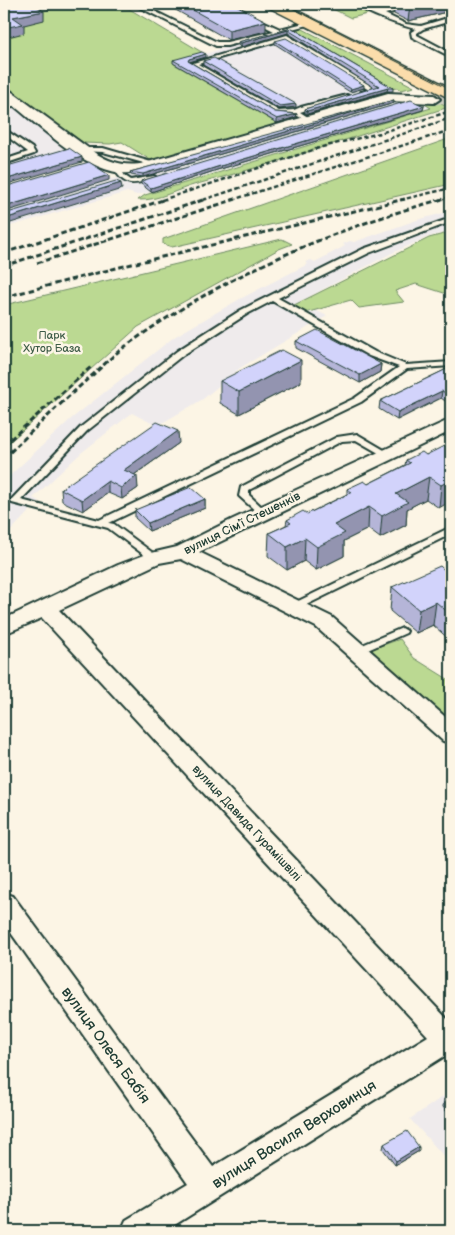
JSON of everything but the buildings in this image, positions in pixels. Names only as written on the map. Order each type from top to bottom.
[{"type":"main road","points":[[273,4],[451,94]]},
{"type":"main road","points":[[299,4],[451,80]]},
{"type":"street","points":[[4,92],[82,150],[93,163],[117,168],[159,170],[309,120],[388,97],[434,99]]},
{"type":"street","name":"вулиця Сімʼї Стешенків","points":[[4,628],[154,558],[183,552],[262,512],[451,425]]},
{"type":"street","points":[[183,552],[324,622],[451,735]]},
{"type":"street","name":"вулиця Давида Гурамішвілі","points":[[45,608],[450,1038]]},
{"type":"street","name":"вулиця Олеся Бабія","points":[[4,903],[209,1187]]},
{"type":"street","name":"вулиця Василя Верховинця","points":[[137,1231],[450,1038]]},
{"type":"lane","points":[[136,4],[212,44],[227,44],[312,23]]},
{"type":"lane","points":[[357,4],[405,25],[421,28]]},
{"type":"lane","points":[[377,14],[427,4]]},
{"type":"lane","points":[[247,16],[279,31]]},
{"type":"lane","points":[[451,19],[421,28],[414,32],[414,36],[451,55]]},
{"type":"lane","points":[[434,24],[446,27]]},
{"type":"lane","points":[[350,96],[295,112],[278,113],[194,64],[287,37],[374,90],[358,94]]},
{"type":"lane","points":[[4,106],[20,103]]},
{"type":"lane","points":[[295,112],[309,120]]},
{"type":"lane","points":[[4,131],[32,152],[4,162]]},
{"type":"lane","points":[[82,150],[103,150],[159,170]]},
{"type":"lane","points":[[117,168],[122,177],[130,182]]},
{"type":"lane","points":[[116,182],[144,181],[159,170]]},
{"type":"lane","points":[[154,558],[111,526],[15,501],[84,429],[180,353],[244,312],[366,251],[426,227],[451,220]]},
{"type":"lane","points":[[272,298],[372,354],[405,367],[451,364]]},
{"type":"lane","points":[[100,523],[358,400],[405,367]]},
{"type":"lane","points":[[262,512],[244,496],[244,489],[340,439],[357,437],[387,454]]},
{"type":"lane","points":[[294,607],[451,530]]},
{"type":"lane","points":[[357,651],[402,631]]},
{"type":"shaded area","points":[[290,29],[394,92],[280,125],[173,63]]},
{"type":"shaded area","points":[[384,101],[397,101],[415,105],[422,103],[430,108],[151,192],[137,195],[127,192],[4,228],[4,192],[105,174],[112,179],[122,177]]},
{"type":"shaded area","points":[[4,106],[15,107],[84,159],[4,183]]},
{"type":"shaded area","points":[[451,211],[451,231],[428,237],[390,254],[299,302],[327,316],[240,368],[203,399],[157,426],[132,413],[81,453],[33,498],[39,501],[4,538],[4,481],[71,419],[174,337],[238,300],[308,264],[305,262],[311,260],[315,262],[345,246],[343,244]]},
{"type":"shaded area","points":[[451,1091],[451,1164],[410,1119]]},
{"type":"green space","points":[[4,4],[35,12],[77,4],[121,4],[205,54],[174,64],[280,125],[152,161],[122,142],[110,144],[84,143],[4,87]]},
{"type":"green space","points":[[323,4],[353,4],[371,13],[351,18]]},
{"type":"green space","points":[[299,27],[414,87],[401,90],[397,88],[390,89],[290,29]]},
{"type":"green space","points":[[437,101],[449,107],[292,157],[190,186],[160,197],[138,200],[145,195],[431,108],[423,103]]},
{"type":"green space","points":[[451,138],[451,184],[172,247],[163,244],[163,239]]},
{"type":"green space","points":[[451,232],[451,298],[447,294],[416,284],[395,291],[404,302],[359,308],[351,300],[302,314],[286,309],[429,238]]},
{"type":"green space","name":"Парк Хутор База","points":[[282,239],[292,244],[279,249],[138,327],[4,447],[4,305]]},
{"type":"green space","points":[[400,639],[414,658],[451,681],[451,721],[366,651]]},
{"type":"tunnel","points":[[434,99],[451,95]]},
{"type":"tram line","points":[[284,4],[451,89]]},
{"type":"railway","points":[[162,200],[322,147],[380,133],[451,111]]},
{"type":"railway","points":[[203,200],[451,118]]},
{"type":"railway","points":[[232,200],[451,130]]},
{"type":"railway","points":[[400,200],[451,188]]},
{"type":"railway","points":[[443,199],[451,197]]},
{"type":"railway","points":[[4,253],[166,199]]},
{"type":"railway","points":[[4,266],[206,199]]},
{"type":"railway","points":[[37,263],[236,199]]},
{"type":"railway","points":[[4,297],[132,264],[405,199]]},
{"type":"railway","points":[[4,458],[119,351],[160,322],[198,299],[277,258],[317,241],[400,211],[443,199]]},
{"type":"railway","points":[[439,200],[443,199]]},
{"type":"railway","points":[[4,445],[92,366]]}]
